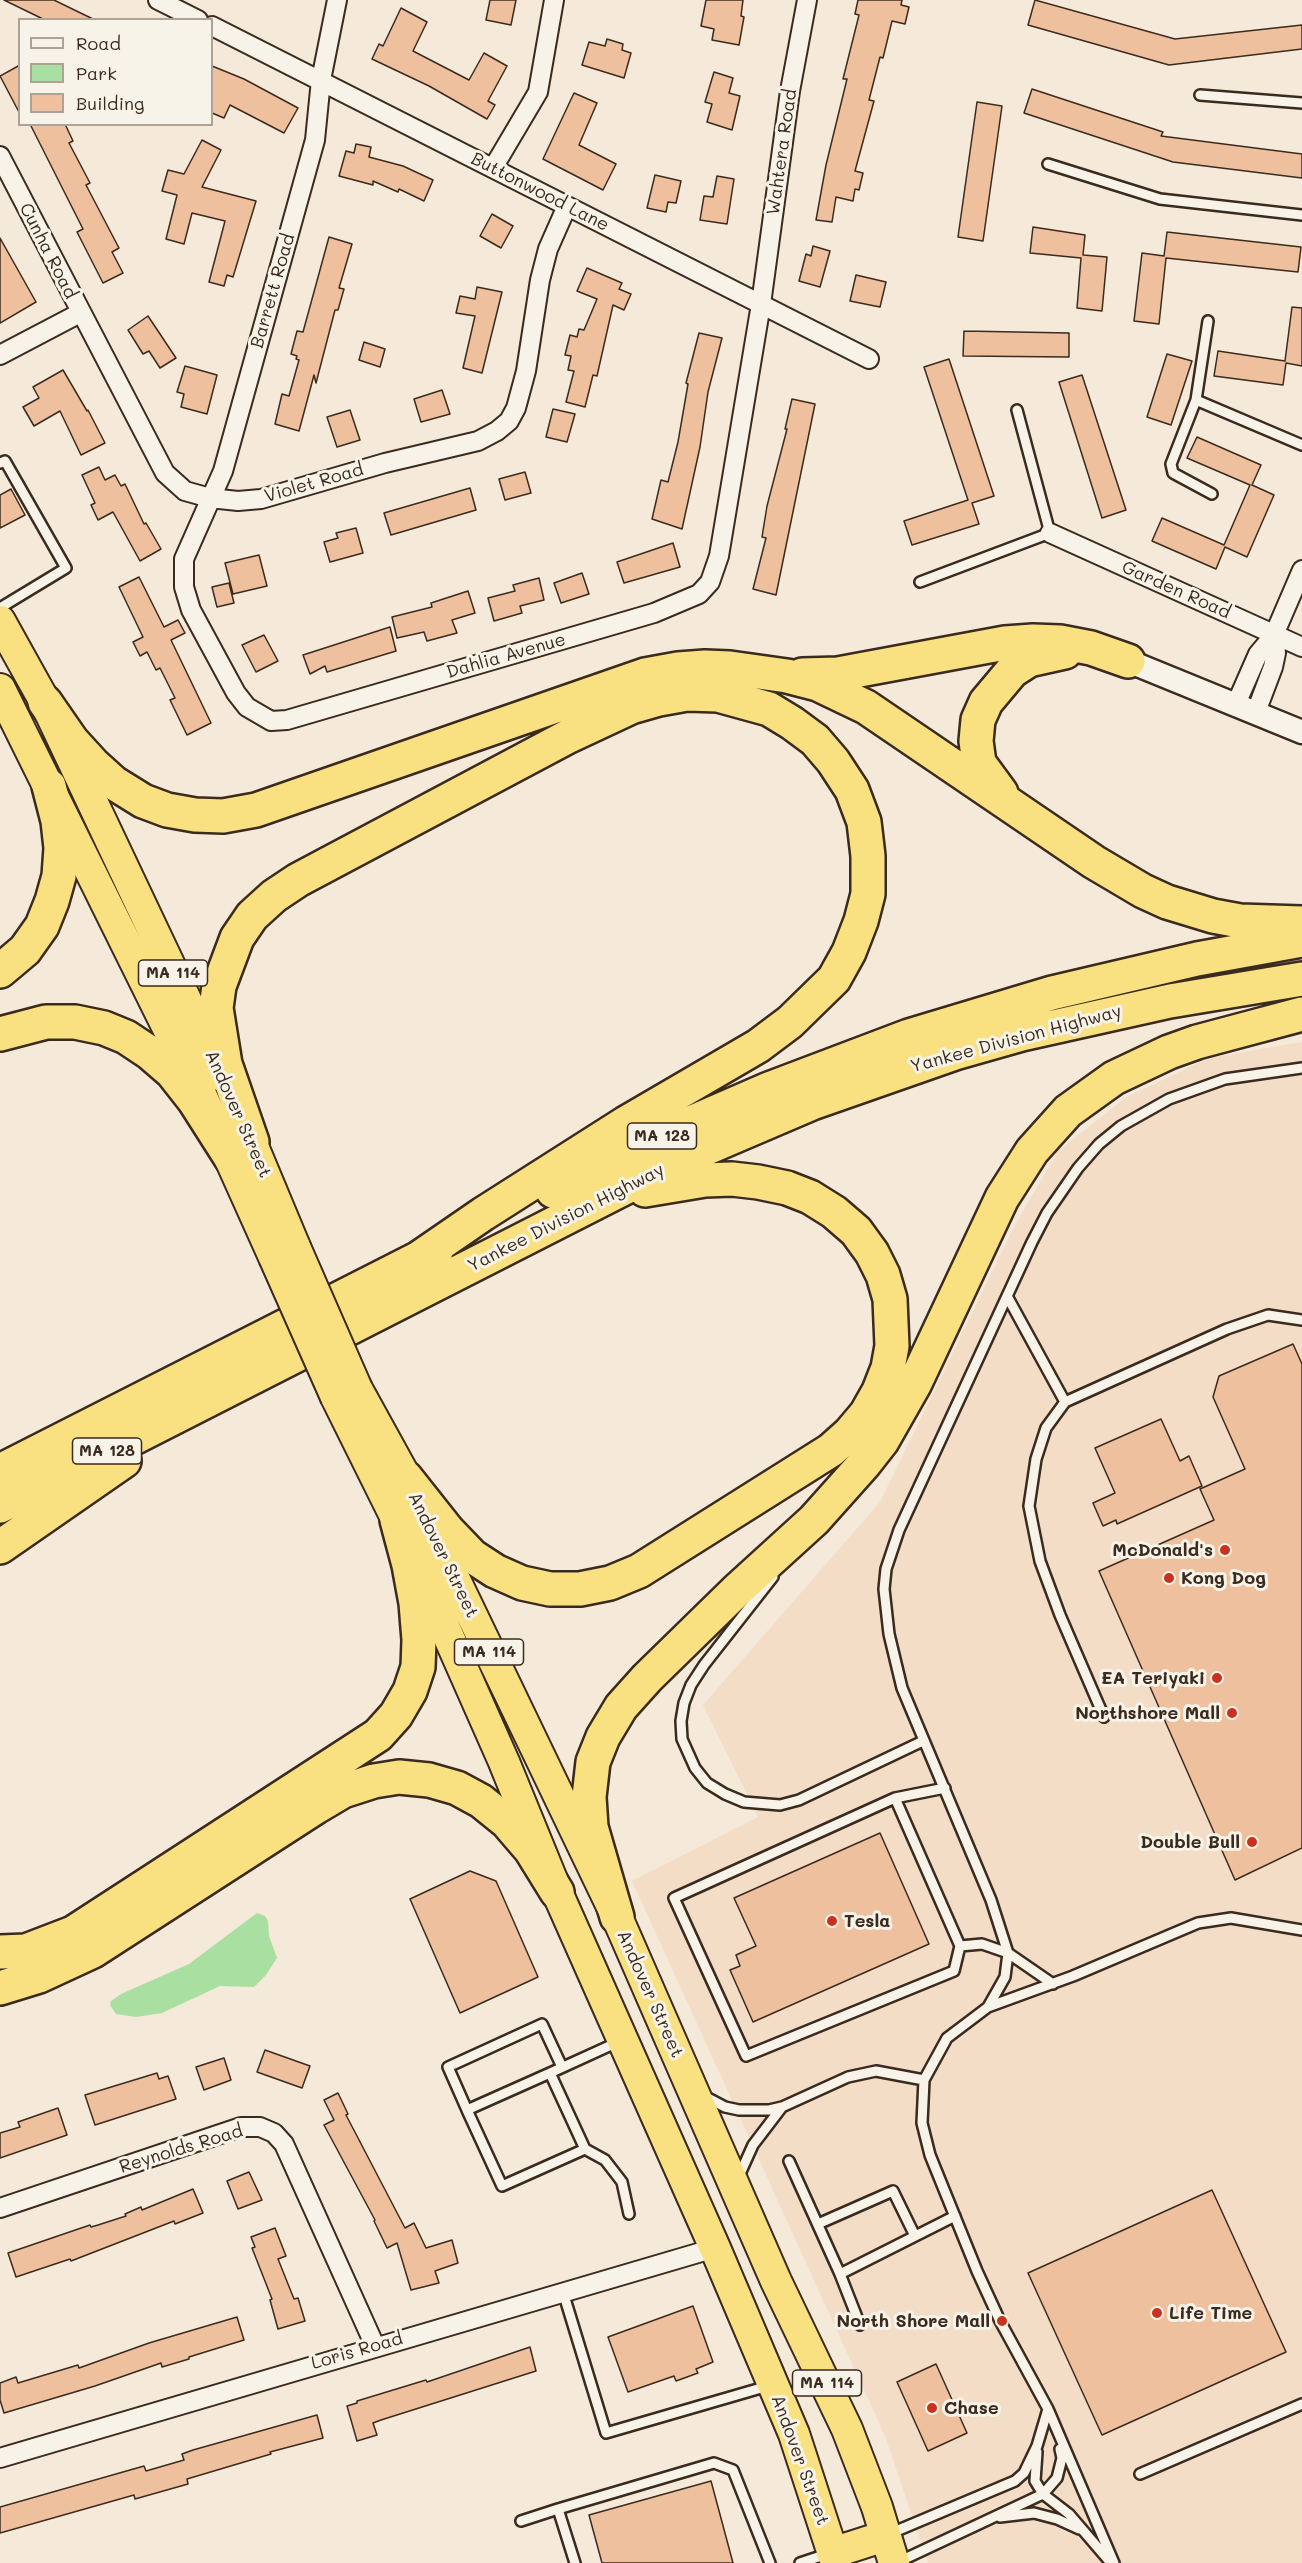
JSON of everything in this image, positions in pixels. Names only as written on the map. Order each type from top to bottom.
[{"type":"highway","name":"Andover Street","points":[[0,621],[45,702],[347,1393],[397,1520],[504,1762],[557,1892],[716,2248],[812,2484],[834,2558]]},
{"type":"highway","points":[[787,676],[838,674],[1005,642],[1060,642],[1091,648],[1128,661]]},
{"type":"highway","points":[[1016,810],[979,763],[976,741],[978,720],[986,702],[998,686],[1012,671],[1029,660],[1049,655],[1085,652],[1128,661]]},
{"type":"highway","points":[[45,702],[72,741],[93,765],[114,783],[143,801],[167,810],[195,815],[223,816],[256,810],[645,675],[705,667],[787,676],[818,684],[867,707],[1016,810],[1123,880],[1167,902],[1240,921],[1302,922]]},
{"type":"highway","name":"Andover Street","points":[[0,689],[242,1150]]},
{"type":"highway","points":[[242,1150],[216,1008],[219,986],[237,938],[252,916],[274,896],[298,880],[496,775],[631,707],[687,694],[718,695],[769,709],[792,723],[814,740],[833,761],[852,790],[864,822],[868,856],[867,894],[861,921],[849,952],[834,979],[790,1022],[758,1046],[626,1123],[483,1214],[419,1258]]},
{"type":"highway","points":[[0,971],[25,950],[42,926],[59,876],[61,848],[58,820],[49,786]]},
{"type":"highway","name":"Yankee Division Highway","points":[[0,1471],[668,1133],[769,1089],[899,1040],[1052,993],[1197,959],[1302,940]]},
{"type":"highway","name":"Yankee Division Highway","points":[[0,1506],[681,1159],[822,1099],[954,1053],[1095,1016],[1170,1000],[1302,979]]},
{"type":"highway","points":[[617,1917],[591,1827],[589,1797],[593,1762],[603,1737],[621,1707],[647,1678],[736,1591],[814,1520],[882,1441],[915,1383],[1007,1190],[1032,1151],[1068,1111],[1114,1078],[1170,1052],[1302,1014]]},
{"type":"highway","points":[[0,1035],[46,1022],[66,1022],[104,1028],[126,1037],[172,1072],[194,1100],[242,1150]]},
{"type":"highway","points":[[406,1478],[472,1556],[495,1571],[522,1583],[550,1589],[580,1589],[610,1583],[639,1571],[831,1450],[861,1420],[879,1391],[888,1368],[892,1346],[890,1299],[884,1275],[856,1231],[834,1212],[810,1197],[787,1188],[732,1179],[678,1183],[647,1189],[609,1202],[534,1234]]},
{"type":"highway","name":"Andover Street","points":[[347,1393],[406,1478],[617,1917],[756,2236],[848,2429],[892,2554]]},
{"type":"highway","points":[[0,1547],[214,1398]]},
{"type":"highway","points":[[0,1463],[62,1439]]},
{"type":"highway","points":[[0,1952],[26,1951],[73,1933],[378,1735],[396,1714],[410,1691],[418,1667],[419,1640],[416,1603],[397,1520]]},
{"type":"highway","points":[[0,1988],[39,1976],[93,1951],[316,1806],[343,1791],[374,1780],[399,1777],[429,1780],[457,1788],[481,1802],[507,1822],[531,1850],[557,1892]]},
{"type":"highway","points":[[716,2248],[756,2236]]},
{"type":"highway","points":[[834,2558],[892,2554]]},
{"type":"street","points":[[158,0],[194,18]]},
{"type":"street","name":"Barrett Road","points":[[210,498],[223,471],[239,417],[315,140],[321,80],[337,0]]},
{"type":"street","points":[[493,168],[538,92],[554,0]]},
{"type":"street","name":"Wahtera Road","points":[[761,304],[790,91],[807,0]]},
{"type":"street","name":"Buttonwood Lane","points":[[213,26],[868,359]]},
{"type":"street","name":"Cunha Road","points":[[0,156],[80,313]]},
{"type":"street","name":"Violet Road","points":[[80,313],[165,473],[185,490],[210,498],[238,501],[261,499],[385,463],[478,441],[509,422],[522,390],[540,280],[548,249],[567,206]]},
{"type":"street","name":"Dahlia Avenue","points":[[210,498],[184,559],[184,587],[191,610],[236,693],[247,707],[271,721],[287,720],[676,606],[699,594],[710,582],[719,556],[761,304]]},
{"type":"street","points":[[0,355],[80,313]]},
{"type":"street","name":"Garden Road","points":[[1050,533],[1302,647]]},
{"type":"street","points":[[1246,708],[1273,667],[1276,653],[1274,635],[1302,570]]},
{"type":"street","points":[[1128,661],[1302,732]]},
{"type":"street","name":"Reynolds Road","points":[[0,2208],[241,2127],[260,2127],[274,2133],[284,2144],[375,2346]]},
{"type":"street","name":"Loris Road","points":[[0,2458],[375,2346],[716,2248]]},
{"type":"lane","points":[[1200,95],[1302,104]]},
{"type":"lane","points":[[1048,164],[1160,199],[1302,215]]},
{"type":"lane","points":[[1208,321],[1196,400],[1171,464],[1173,473],[1212,494]]},
{"type":"lane","points":[[1196,400],[1302,445]]},
{"type":"lane","points":[[920,582],[1050,533],[1017,410]]},
{"type":"lane","points":[[0,463],[5,461],[66,568],[0,608]]},
{"type":"lane","points":[[988,2007],[1005,1977],[1008,1953],[991,1900],[902,1688],[889,1634],[884,1589],[886,1569],[899,1530],[1043,1220],[1062,1190],[1099,1144],[1146,1110],[1196,1087],[1226,1079],[1302,1068]]},
{"type":"lane","points":[[1007,1296],[1065,1402]]},
{"type":"lane","points":[[1104,1716],[1060,1615],[1040,1561],[1029,1506],[1036,1459],[1047,1428],[1065,1402],[1227,1329],[1268,1315],[1302,1320]]},
{"type":"lane","points":[[786,1558],[814,1520]]},
{"type":"lane","points":[[779,1568],[752,1607],[704,1665],[691,1685],[684,1703],[681,1721],[682,1739],[695,1768],[707,1783],[744,1802],[780,1805],[799,1800],[923,1740]]},
{"type":"lane","points":[[895,1798],[960,1946],[954,1971],[746,2056],[674,1898],[895,1798],[945,1788]]},
{"type":"lane","points":[[1112,2563],[1048,2409],[1000,2321],[930,2155],[922,2123],[924,2080],[947,2038],[988,2007],[1053,1984],[1198,1923],[1231,1918],[1302,1930]]},
{"type":"lane","points":[[960,1946],[982,1944],[1008,1953],[1053,1984]]},
{"type":"lane","points":[[562,2067],[542,2024],[448,2067],[502,2186],[585,2149]]},
{"type":"lane","points":[[467,2110],[623,2040]]},
{"type":"lane","points":[[690,2084],[712,2101],[739,2110],[769,2110],[782,2107],[848,2077],[876,2071],[924,2080]]},
{"type":"lane","points":[[550,2073],[585,2149],[605,2160],[622,2182],[629,2214]]},
{"type":"lane","points":[[736,2190],[745,2159],[782,2107]]},
{"type":"lane","points":[[789,2161],[840,2274],[860,2325]]},
{"type":"lane","points":[[818,2224],[893,2192],[915,2236]]},
{"type":"lane","points":[[840,2274],[955,2216]]},
{"type":"lane","points":[[563,2292],[606,2433],[773,2385]]},
{"type":"lane","points":[[1140,2474],[1302,2404]]},
{"type":"lane","points":[[892,2554],[1015,2481],[1024,2473],[1037,2446],[1048,2409]]},
{"type":"lane","points":[[892,2554],[991,2518],[1043,2494],[1057,2478],[1062,2458],[1048,2409]]},
{"type":"lane","points":[[1037,2446],[1035,2481],[1043,2494],[1069,2514],[1112,2563]]},
{"type":"lane","points":[[521,2521],[714,2463],[733,2470],[770,2563]]},
{"type":"lane","points":[[558,2509],[575,2563]]},
{"type":"lane","points":[[991,2518],[1034,2513],[1082,2530]]},
{"type":"lane","points":[[800,2563],[834,2558]]},
{"type":"shaded area","name":"Northshore Mall","points":[[1302,1042],[1302,2563],[928,2563],[885,2436],[632,1881],[758,1817],[703,1705],[880,1502],[1015,1225],[1058,1151],[1125,1098],[1208,1058]]},
{"type":"green space","points":[[257,1913],[265,1916],[268,1921],[269,1936],[277,1958],[266,1975],[254,1987],[220,1986],[162,2013],[136,2017],[116,2014],[110,2005],[111,2001],[121,1994],[189,1964]]},
{"type":"building","points":[[4,0],[54,0],[91,18],[41,18]]},
{"type":"building","points":[[490,0],[516,0],[511,25],[486,20]]},
{"type":"building","points":[[706,0],[743,0],[741,16],[744,17],[739,45],[712,40],[714,29],[701,26]]},
{"type":"building","points":[[858,0],[902,0],[901,5],[909,7],[905,24],[892,21],[883,58],[880,57],[869,100],[874,101],[855,171],[863,173],[859,190],[855,189],[853,201],[836,197],[832,222],[816,220],[826,165],[847,79],[843,79],[859,15],[855,14]]},
{"type":"building","points":[[1035,0],[1175,39],[1302,25],[1302,49],[1169,65],[1028,25]]},
{"type":"building","points":[[401,8],[427,22],[413,51],[469,80],[484,53],[507,66],[488,101],[495,105],[487,119],[429,86],[372,59],[379,44],[383,46]]},
{"type":"building","points":[[607,39],[623,44],[622,50],[631,53],[624,78],[582,65],[589,42],[605,46]]},
{"type":"building","points":[[18,66],[18,110],[0,76]]},
{"type":"building","points":[[213,66],[244,79],[298,108],[284,133],[230,105],[224,118],[213,113]]},
{"type":"building","points":[[714,72],[733,78],[729,93],[740,96],[732,130],[707,122],[712,104],[705,102]]},
{"type":"building","points":[[1032,89],[1163,132],[1161,136],[1302,154],[1302,178],[1173,162],[1024,113]]},
{"type":"building","points":[[574,93],[597,103],[579,145],[616,164],[603,190],[543,159]]},
{"type":"building","points":[[977,102],[1002,106],[983,241],[958,237]]},
{"type":"building","points":[[31,126],[66,126],[73,141],[69,143],[90,183],[86,185],[119,248],[112,252],[123,273],[103,283],[77,232],[83,229]]},
{"type":"building","points":[[202,140],[221,150],[202,187],[256,201],[233,277],[227,275],[224,286],[209,282],[225,221],[192,213],[184,244],[166,239],[177,195],[162,191],[168,170],[184,174]]},
{"type":"building","points":[[356,144],[371,147],[369,157],[403,166],[433,180],[424,201],[399,189],[398,192],[373,181],[373,185],[339,176],[346,151],[354,153]]},
{"type":"building","points":[[655,175],[681,181],[676,203],[668,202],[666,212],[647,208]]},
{"type":"building","points":[[717,176],[734,179],[727,224],[700,220],[704,196],[713,197]]},
{"type":"building","points":[[492,214],[513,226],[501,248],[480,236]]},
{"type":"building","points":[[1033,227],[1085,235],[1083,255],[1107,257],[1102,311],[1077,308],[1081,258],[1030,253]]},
{"type":"building","points":[[1167,232],[1301,247],[1298,272],[1166,258],[1159,324],[1134,321],[1142,253],[1164,256]]},
{"type":"building","points":[[329,237],[352,244],[339,288],[344,289],[338,310],[335,310],[316,383],[314,375],[299,431],[275,424],[282,394],[289,396],[299,360],[296,359],[297,356],[291,354],[297,331],[303,332]]},
{"type":"building","points":[[0,238],[36,302],[0,323]]},
{"type":"building","points":[[813,246],[830,251],[820,287],[799,281],[806,254],[811,256]]},
{"type":"building","points":[[587,268],[622,283],[619,289],[631,294],[624,310],[613,305],[597,376],[593,375],[585,407],[566,402],[574,371],[568,370],[571,356],[565,355],[570,335],[577,337],[579,329],[584,330],[597,299],[577,291]]},
{"type":"building","points":[[856,275],[886,282],[880,307],[850,301]]},
{"type":"building","points":[[477,287],[502,292],[482,373],[463,368],[475,316],[456,313],[460,296],[475,299]]},
{"type":"building","points":[[1292,307],[1302,308],[1302,366],[1286,363],[1283,385],[1214,376],[1218,351],[1285,361]]},
{"type":"building","points":[[148,316],[176,358],[160,368],[149,351],[143,354],[128,330]]},
{"type":"building","points":[[964,331],[1069,333],[1069,357],[963,356]]},
{"type":"building","points":[[699,333],[722,338],[708,392],[700,447],[682,529],[652,519],[661,480],[668,482],[678,442],[688,384],[686,383]]},
{"type":"building","points":[[364,342],[385,349],[380,367],[359,360]]},
{"type":"building","points":[[1167,354],[1192,361],[1171,425],[1147,417]]},
{"type":"building","points":[[949,359],[994,496],[972,503],[979,524],[912,545],[904,521],[968,500],[924,367]]},
{"type":"building","points":[[185,366],[217,375],[207,414],[181,407],[184,394],[177,392]]},
{"type":"building","points":[[63,370],[105,443],[81,455],[60,411],[34,426],[23,407],[39,398],[33,387]]},
{"type":"building","points":[[1082,375],[1126,510],[1102,518],[1059,382]]},
{"type":"building","points":[[442,390],[450,414],[421,422],[414,399]]},
{"type":"building","points":[[792,399],[815,404],[776,595],[753,589],[766,538],[762,537],[767,506],[787,429],[785,429]]},
{"type":"building","points":[[553,409],[575,414],[567,442],[546,437]]},
{"type":"building","points":[[350,410],[360,440],[337,447],[327,417]]},
{"type":"building","points":[[1197,437],[1261,465],[1252,485],[1274,495],[1247,557],[1225,547],[1216,569],[1152,541],[1162,518],[1224,545],[1250,485],[1187,458]]},
{"type":"building","points":[[99,467],[105,480],[115,475],[121,486],[125,484],[144,524],[146,523],[161,549],[140,561],[113,512],[98,520],[91,505],[95,503],[82,475]]},
{"type":"building","points":[[525,472],[531,493],[505,500],[499,479]]},
{"type":"building","points":[[470,488],[476,510],[391,535],[384,513]]},
{"type":"building","points":[[11,489],[25,515],[0,528],[0,495]]},
{"type":"building","points":[[356,528],[363,553],[330,562],[324,542],[338,538],[336,533]]},
{"type":"building","points":[[673,543],[680,567],[624,583],[617,562]]},
{"type":"building","points":[[259,555],[267,586],[233,594],[225,563]]},
{"type":"building","points":[[582,573],[589,594],[561,603],[554,583]]},
{"type":"building","points":[[139,577],[164,627],[178,620],[185,633],[171,640],[211,723],[187,735],[170,700],[175,698],[160,668],[156,670],[147,652],[140,656],[133,642],[143,637],[119,587]]},
{"type":"building","points":[[539,578],[544,600],[520,606],[522,613],[494,621],[488,598],[515,591],[513,585]]},
{"type":"building","points":[[229,583],[234,603],[217,607],[212,587]]},
{"type":"building","points":[[468,591],[475,613],[452,620],[457,633],[427,641],[424,632],[397,638],[392,617],[432,607],[431,603]]},
{"type":"building","points":[[390,627],[396,651],[327,672],[325,666],[310,674],[303,655]]},
{"type":"building","points":[[264,635],[278,661],[256,672],[242,645]]},
{"type":"building","name":"Northshore Mall","points":[[1293,1344],[1302,1364],[1302,1848],[1235,1880],[1099,1571],[1214,1520],[1200,1489],[1245,1469],[1213,1397],[1219,1376]]},
{"type":"building","points":[[1161,1419],[1180,1461],[1189,1456],[1202,1486],[1117,1524],[1116,1520],[1103,1526],[1093,1503],[1115,1493],[1095,1448]]},
{"type":"building","name":"Tesla","points":[[880,1833],[929,1944],[753,2022],[730,1970],[740,1966],[736,1955],[756,1946],[734,1898]]},
{"type":"building","points":[[470,1871],[496,1881],[538,1977],[460,2013],[410,1899]]},
{"type":"building","points":[[265,2050],[310,2066],[302,2088],[257,2072]]},
{"type":"building","points":[[224,2058],[231,2080],[204,2090],[196,2067]]},
{"type":"building","points":[[157,2073],[159,2079],[168,2076],[176,2099],[95,2125],[85,2095]]},
{"type":"building","points":[[338,2093],[348,2114],[346,2115],[405,2228],[414,2223],[426,2248],[452,2240],[458,2263],[435,2271],[439,2283],[411,2290],[397,2243],[387,2248],[375,2220],[324,2125],[334,2120],[324,2100]]},
{"type":"building","points":[[58,2108],[67,2135],[0,2158],[0,2133],[20,2127],[18,2122]]},
{"type":"building","points":[[249,2172],[262,2200],[238,2209],[227,2181]]},
{"type":"building","points":[[193,2189],[203,2213],[175,2224],[174,2221],[71,2261],[70,2259],[16,2277],[8,2253],[90,2225],[91,2227],[126,2216],[125,2214],[141,2207],[142,2210]]},
{"type":"building","name":"Life Time","points":[[1212,2190],[1286,2352],[1102,2435],[1028,2273]]},
{"type":"building","points":[[275,2228],[286,2256],[278,2259],[294,2299],[298,2298],[305,2321],[278,2329],[270,2300],[272,2299],[252,2248],[255,2247],[251,2237]]},
{"type":"building","points":[[693,2306],[713,2362],[696,2369],[698,2373],[676,2381],[674,2376],[628,2392],[608,2337]]},
{"type":"building","points":[[237,2317],[244,2340],[189,2357],[189,2359],[162,2367],[161,2363],[95,2386],[4,2413],[0,2400],[0,2383],[16,2377],[18,2383],[78,2365],[79,2368],[149,2343]]},
{"type":"building","points":[[530,2347],[536,2371],[373,2423],[377,2435],[357,2441],[347,2406]]},
{"type":"building","name":"Chase","points":[[936,2364],[967,2433],[928,2451],[897,2382]]},
{"type":"building","points":[[317,2415],[323,2438],[270,2452],[271,2454],[187,2479],[188,2484],[135,2499],[134,2495],[0,2533],[0,2507],[144,2466],[146,2471],[184,2460],[182,2454],[193,2450]]},
{"type":"building","points":[[711,2481],[733,2563],[602,2563],[589,2515]]},
{"type":"place","name":"McDonald's","points":[[1225,1550]]},
{"type":"place","name":"Kong Dog","points":[[1169,1578]]},
{"type":"place","name":"EA Teriyaki","points":[[1217,1678]]},
{"type":"place","name":"Northshore Mall","points":[[1232,1713]]},
{"type":"place","name":"Double Bull","points":[[1252,1842]]},
{"type":"place","name":"Tesla","points":[[832,1921]]},
{"type":"place","name":"Life Time","points":[[1157,2313]]},
{"type":"place","name":"North Shore Mall","points":[[1002,2321]]},
{"type":"place","name":"Chase","points":[[932,2408]]}]
